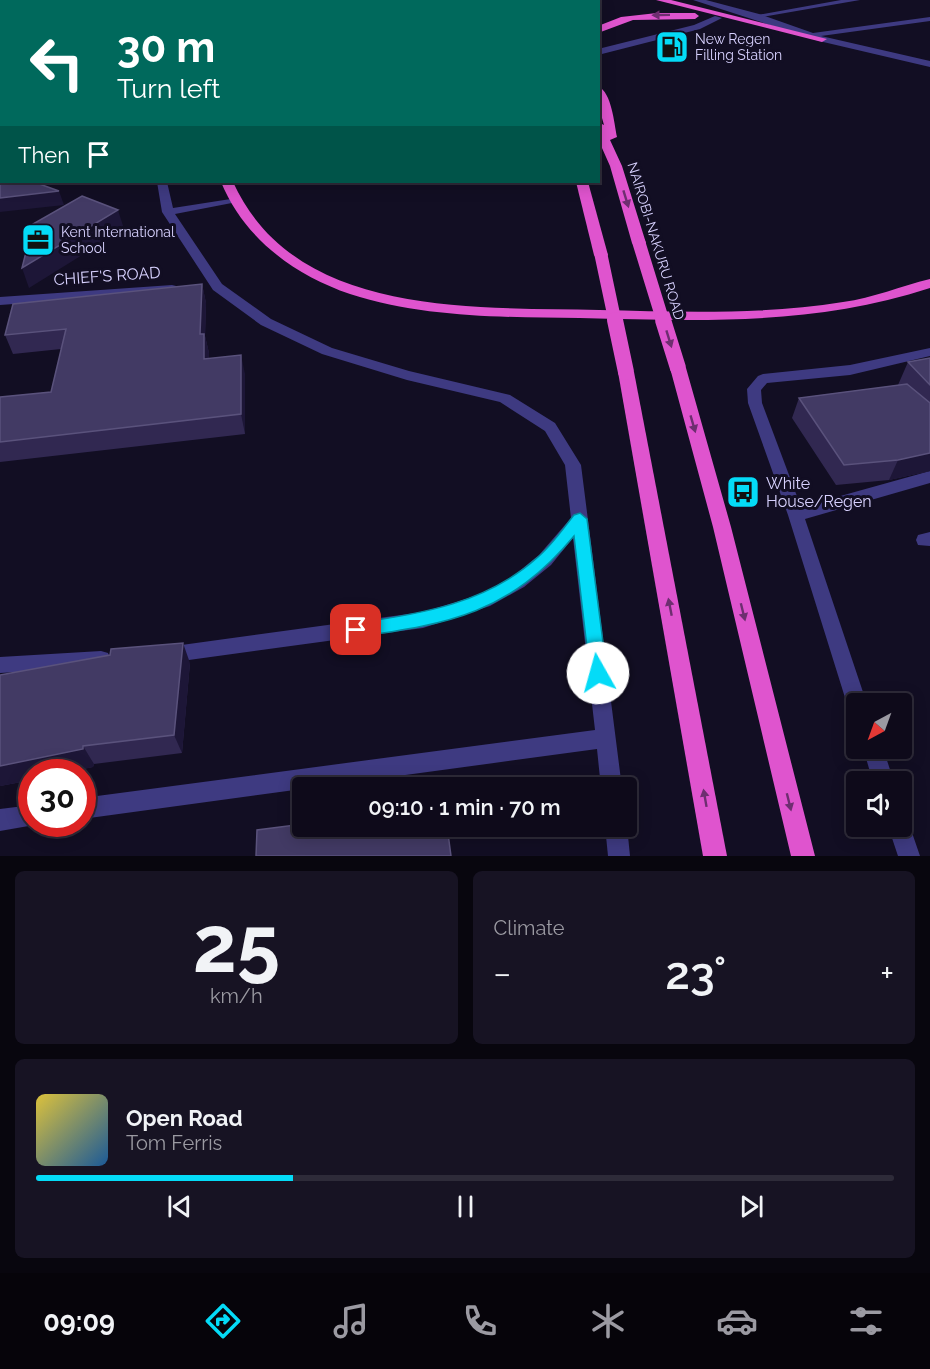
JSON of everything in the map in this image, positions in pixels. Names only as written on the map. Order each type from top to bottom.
[{"type":"highway","points":[[660,0],[822,39]]},
{"type":"highway","points":[[600,29],[612,22],[634,16],[718,18],[740,21]]},
{"type":"highway","points":[[600,94],[607,113],[616,166]]},
{"type":"highway","name":"NAIROBI-NAKURU ROAD","points":[[600,129],[616,166],[678,368],[723,527],[802,856]]},
{"type":"highway","points":[[227,183],[233,200],[255,231],[285,256],[325,279],[378,297],[421,306],[484,312],[725,317],[816,310],[896,296],[930,283]]},
{"type":"highway","points":[[582,184],[601,255],[626,372],[715,856]]},
{"type":"street","points":[[697,0],[756,16],[822,39],[930,64]]},
{"type":"street","points":[[756,16],[856,0]]},
{"type":"street","points":[[600,51],[697,27],[718,18]]},
{"type":"street","points":[[812,35],[930,19]]},
{"type":"street","points":[[162,183],[168,212],[212,287],[266,322],[327,351],[407,375],[505,398],[550,428],[573,465],[611,777]]},
{"type":"street","points":[[168,212],[233,200]]},
{"type":"street","name":"CHIEF'S ROAD","points":[[0,301],[184,288]]},
{"type":"street","points":[[853,693],[796,515],[755,403],[754,389],[763,379],[850,370],[930,352]]},
{"type":"street","points":[[796,515],[929,479]]},
{"type":"street","points":[[154,656],[423,621],[484,601],[518,582],[545,560],[580,519]]},
{"type":"street","points":[[0,665],[118,658]]},
{"type":"street","points":[[96,807],[607,738]]},
{"type":"street","points":[[0,820],[18,818]]},
{"type":"street","points":[[617,837],[619,856]]},
{"type":"street","points":[[903,837],[909,856]]},
{"type":"building","points":[[0,183],[37,183],[59,191],[0,198]]},
{"type":"building","points":[[82,196],[118,210],[22,268],[33,224]]},
{"type":"building","points":[[202,284],[200,334],[204,334],[204,359],[241,355],[241,414],[0,442],[0,397],[51,392],[66,329],[5,335],[13,304]]},
{"type":"building","points":[[930,358],[930,385],[908,362]]},
{"type":"building","points":[[907,384],[930,403],[930,453],[898,460],[844,465],[799,398]]},
{"type":"building","points":[[183,643],[174,735],[83,746],[83,749],[34,759],[18,759],[18,762],[0,766],[0,675],[110,655],[111,649]]},
{"type":"building","points":[[292,825],[292,837],[448,837],[451,856],[256,856],[257,830]]},
{"type":"place","name":"New Regen Filling Station","points":[[672,47]]},
{"type":"place","name":"Kent International School","points":[[38,240]]},
{"type":"place","name":"White House/Regen","points":[[743,492]]},
{"type":"route","points":[[356,630],[423,621],[484,601],[518,582],[545,560],[580,519],[598,673]]}]
